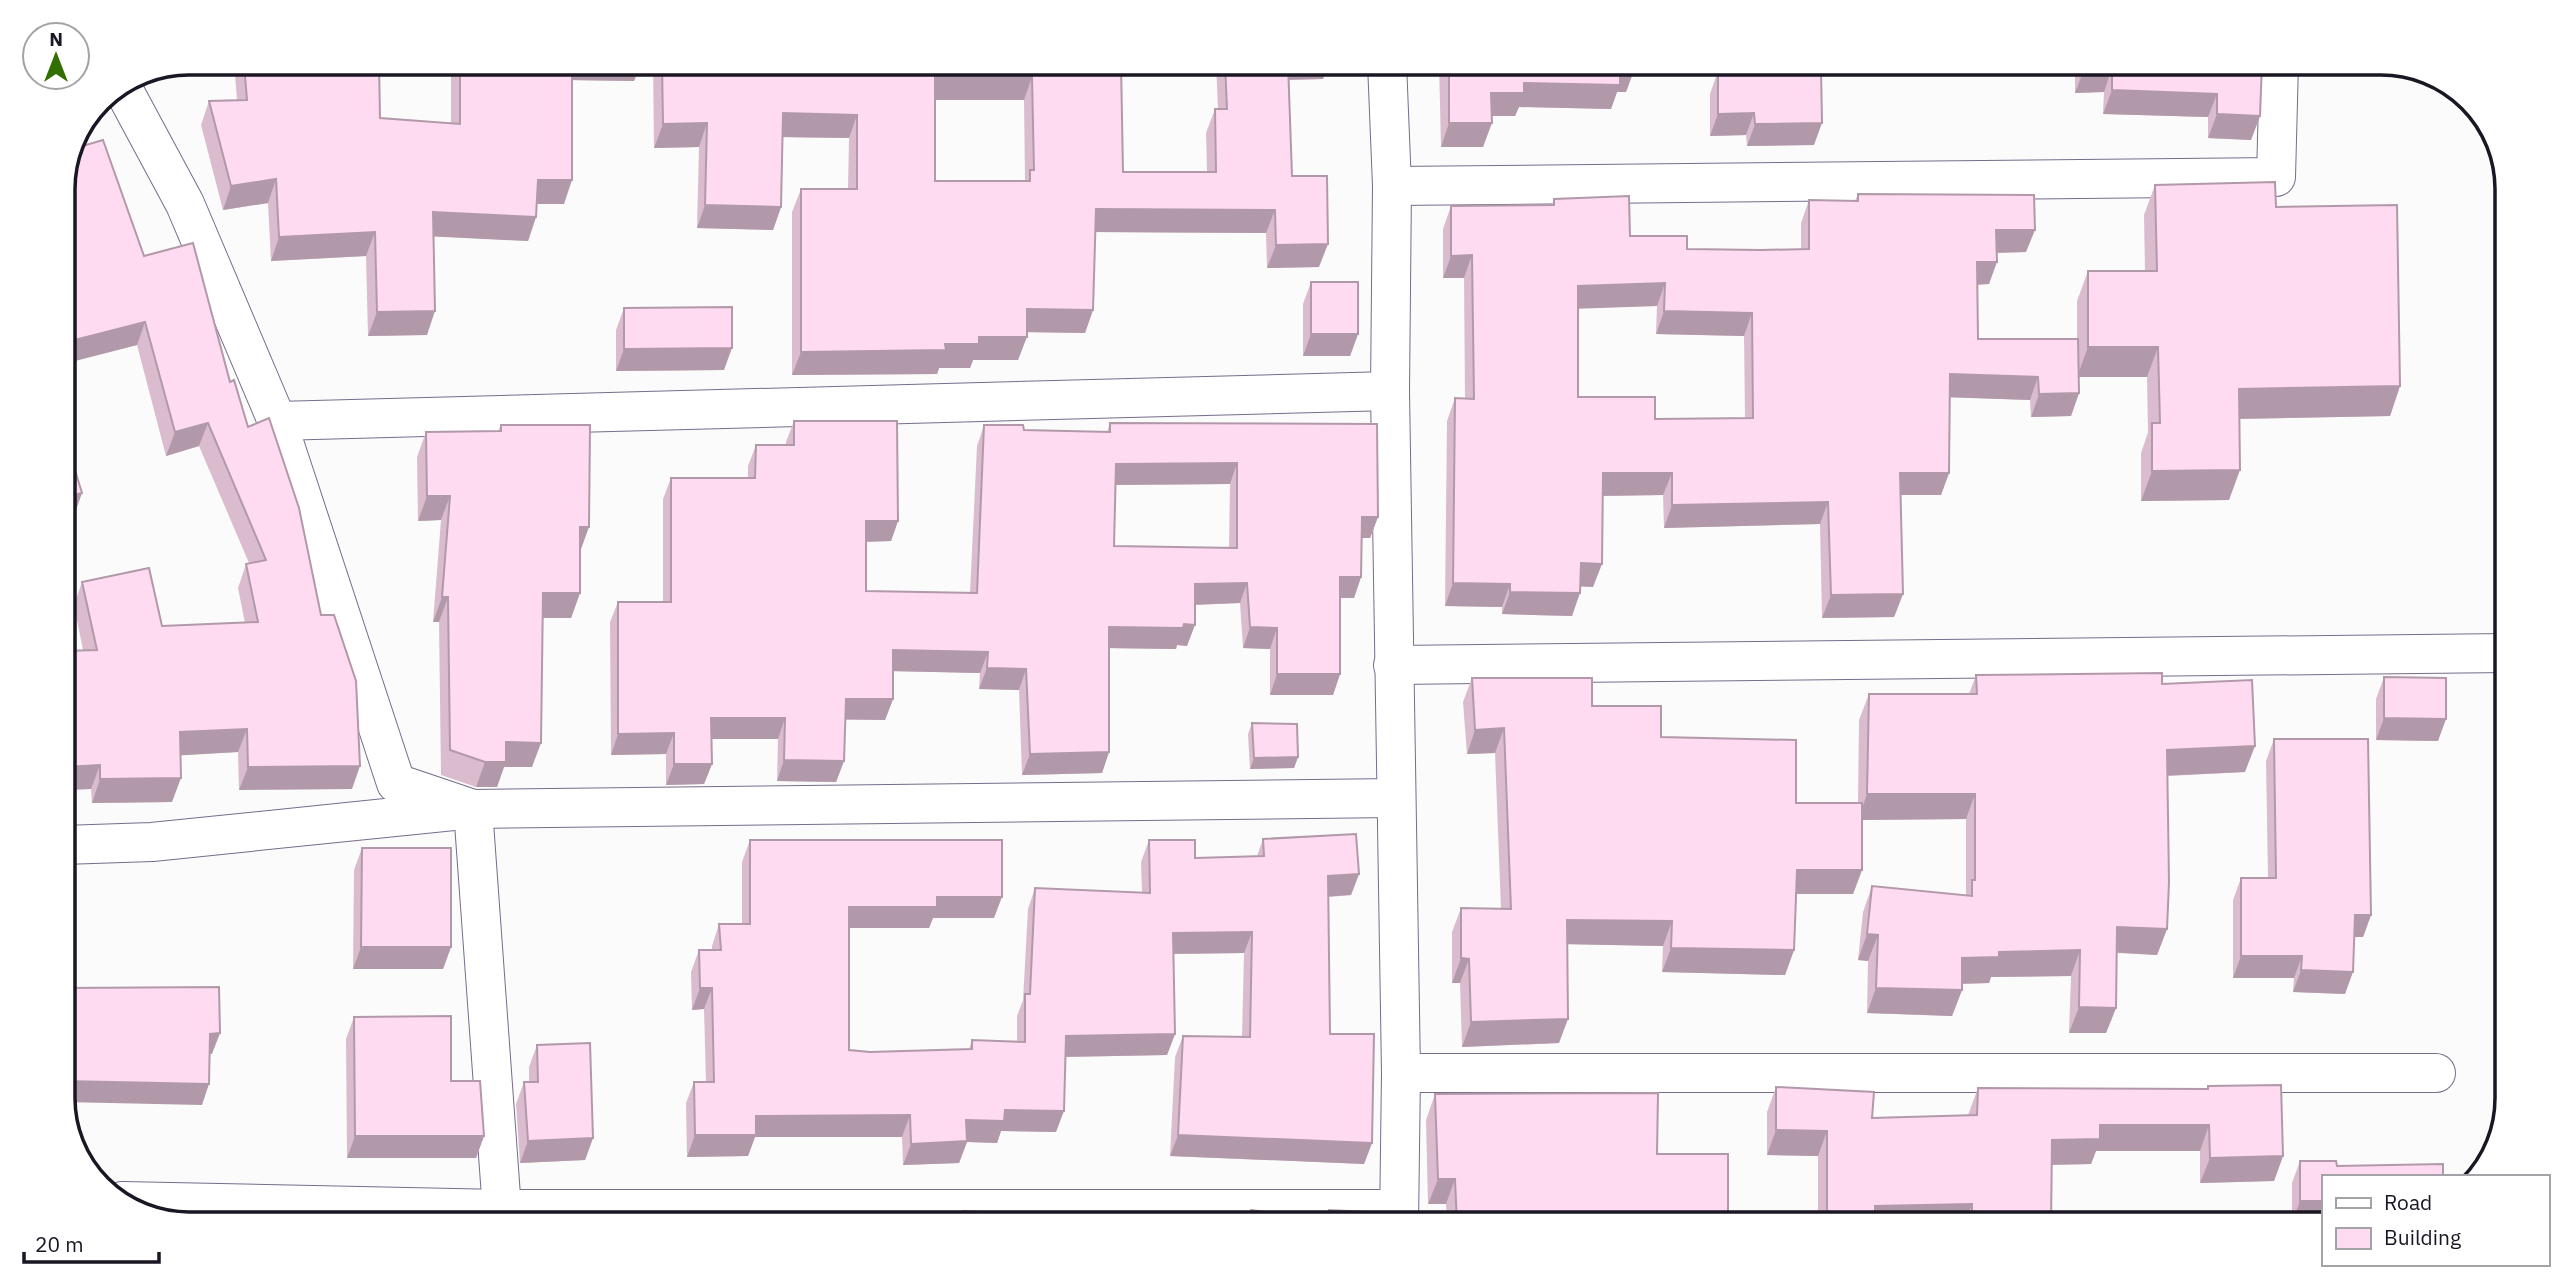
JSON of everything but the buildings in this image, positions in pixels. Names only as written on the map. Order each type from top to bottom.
[{"type":"street","points":[[1387,75],[1392,186],[1390,391],[1401,1073],[1399,1212]]},
{"type":"street","points":[[1392,186],[2276,177],[2279,75]]},
{"type":"street","points":[[126,94],[185,204],[277,421],[396,783],[473,809]]},
{"type":"street","points":[[277,421],[1390,391]]},
{"type":"street","points":[[1393,665],[2495,653]]},
{"type":"street","points":[[75,845],[152,842],[473,809],[1395,798]]},
{"type":"street","points":[[473,809],[503,1212]]},
{"type":"street","points":[[1401,1073],[2436,1073]]},
{"type":"street","points":[[144,1202],[384,1212]]}]
